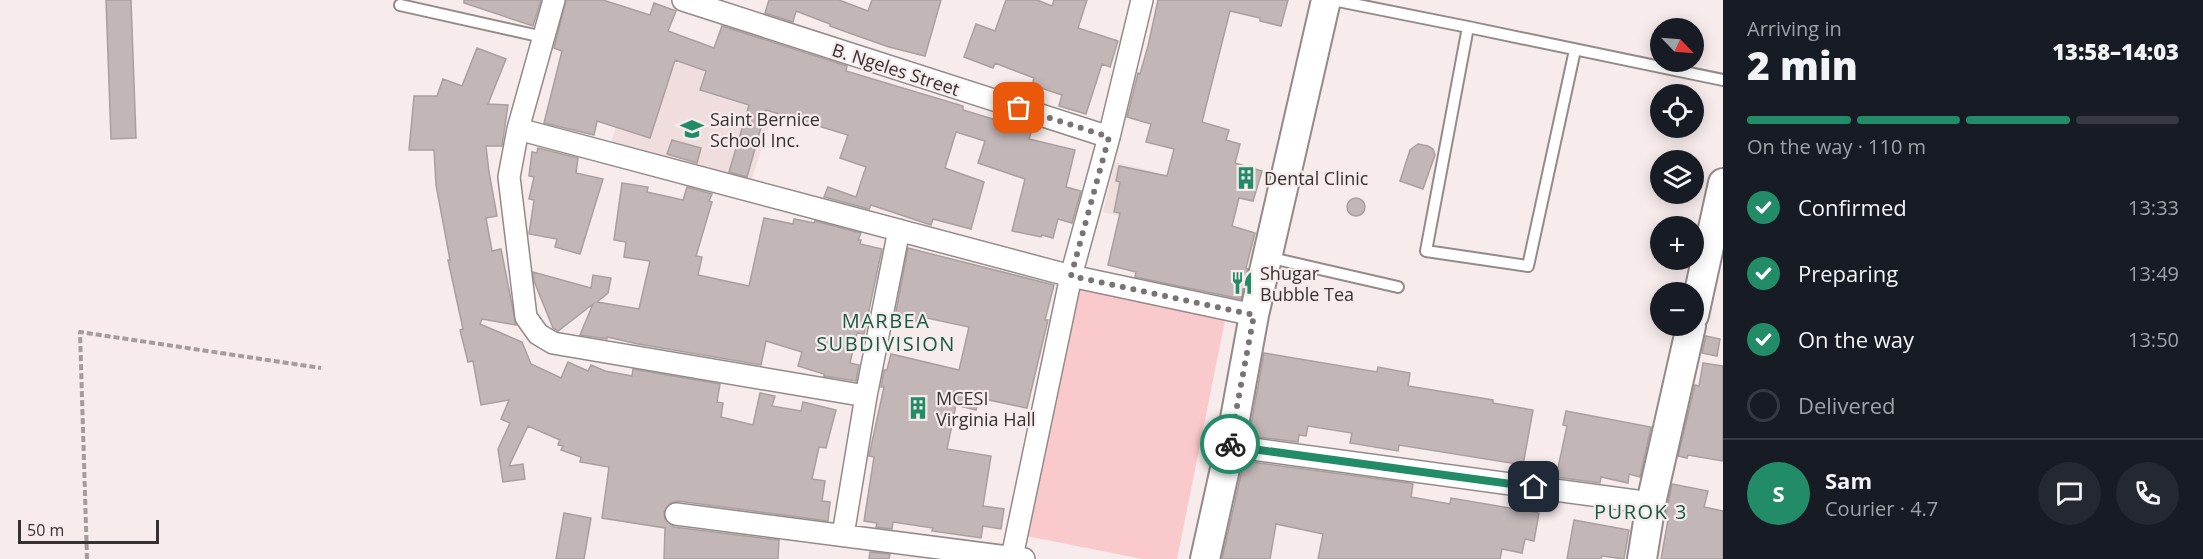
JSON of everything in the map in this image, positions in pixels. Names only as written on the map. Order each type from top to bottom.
[{"type":"street","points":[[554,0],[518,129],[509,177],[526,317],[538,334],[553,343],[866,396]]},
{"type":"street","name":"B. Ngeles Street","points":[[683,0],[1109,137]]},
{"type":"street","points":[[676,514],[1018,558],[1071,276],[1109,137],[1142,0]]},
{"type":"street","points":[[1205,559],[1230,446],[1254,315],[1326,0]]},
{"type":"street","points":[[518,129],[1071,276],[1254,315]]},
{"type":"street","points":[[1701,282],[1723,183]]},
{"type":"street","points":[[843,535],[866,396],[899,230]]},
{"type":"street","points":[[1642,559],[1689,336]]},
{"type":"street","points":[[1230,446],[1652,503]]},
{"type":"lane","points":[[1334,0],[1723,80]]},
{"type":"lane","points":[[400,5],[543,37]]},
{"type":"lane","points":[[1468,27],[1426,251],[1528,266],[1575,50]]},
{"type":"lane","points":[[1267,257],[1398,287]]},
{"type":"path","points":[[87,559],[80,332],[321,368]]},
{"type":"shaded area","name":"Saint Bernice School Inc.","points":[[640,49],[704,71],[699,91],[773,114],[751,181],[611,143]]},
{"type":"shaded area","points":[[1115,162],[1167,175],[1154,225],[1103,212]]},
{"type":"shaded area","points":[[1078,285],[1226,315],[1177,559],[1142,559],[1027,536]]},
{"type":"building","points":[[106,0],[131,0],[136,138],[111,139]]},
{"type":"building","points":[[464,0],[541,0],[533,26],[464,3]]},
{"type":"building","points":[[566,0],[603,0],[650,15],[654,3],[676,11],[668,31],[714,48],[722,26],[847,66],[846,71],[963,106],[963,110],[1006,123],[1008,118],[1033,126],[1029,139],[1075,150],[1066,187],[1081,191],[1072,223],[1058,219],[1053,238],[1012,231],[1025,179],[978,163],[985,141],[956,132],[945,168],[984,182],[971,229],[933,219],[931,225],[871,205],[869,209],[824,197],[828,187],[856,197],[866,167],[840,158],[848,135],[766,110],[747,177],[729,172],[749,105],[700,90],[706,71],[675,60],[650,138],[597,121],[594,135],[544,123],[562,51],[554,48]]},
{"type":"building","points":[[769,0],[839,0],[868,11],[872,0],[941,0],[925,56],[889,47],[796,11],[793,22],[765,13]]},
{"type":"building","points":[[1006,0],[1037,0],[1052,6],[1054,0],[1087,0],[1078,28],[1118,41],[1110,67],[1102,64],[1086,114],[1059,106],[1062,95],[1032,85],[1034,78],[995,63],[993,68],[964,57],[976,24],[995,31]]},
{"type":"building","points":[[1158,0],[1288,0],[1281,26],[1230,11],[1202,122],[1229,130],[1226,140],[1240,144],[1235,163],[1262,171],[1253,201],[1239,198],[1232,226],[1255,233],[1241,299],[1135,277],[1136,272],[1108,265],[1120,213],[1114,212],[1120,182],[1116,181],[1119,166],[1167,176],[1174,149],[1146,142],[1151,124],[1127,117],[1138,73],[1140,74],[1148,46]]},
{"type":"building","points":[[477,48],[506,59],[488,104],[508,105],[502,146],[486,146],[497,216],[486,218],[492,251],[501,249],[516,325],[482,319],[480,324],[522,342],[531,364],[561,378],[568,362],[588,371],[591,365],[605,371],[632,376],[633,369],[720,384],[717,402],[723,403],[721,417],[753,425],[760,393],[775,396],[772,406],[801,411],[803,402],[836,410],[826,448],[819,447],[812,479],[825,481],[822,501],[830,502],[828,521],[678,501],[671,503],[664,512],[665,519],[674,527],[779,540],[778,559],[664,559],[665,528],[602,518],[609,467],[580,462],[581,457],[561,450],[563,446],[558,445],[560,440],[528,426],[509,466],[523,464],[525,479],[503,482],[498,449],[510,423],[501,419],[509,400],[481,405],[473,361],[468,362],[460,330],[463,329],[448,260],[450,260],[436,185],[434,150],[409,150],[414,96],[437,96],[443,79],[462,86]]},
{"type":"building","points":[[672,140],[701,148],[697,163],[667,154]]},
{"type":"building","points":[[1418,144],[1433,149],[1435,155],[1423,189],[1400,181],[1410,150]]},
{"type":"building","points":[[538,148],[578,158],[576,173],[603,179],[580,254],[555,247],[557,239],[529,234],[534,200],[529,199],[534,177],[529,176],[532,152],[537,153]]},
{"type":"building","points":[[622,183],[648,187],[647,192],[683,200],[687,187],[712,194],[709,201],[712,202],[696,256],[702,257],[698,275],[749,286],[764,218],[793,224],[794,219],[814,223],[815,221],[861,233],[858,240],[861,240],[860,244],[882,249],[864,334],[857,333],[850,363],[859,365],[856,381],[824,376],[824,374],[798,366],[802,352],[766,341],[761,365],[607,337],[607,339],[580,335],[593,304],[558,331],[553,328],[534,281],[533,272],[591,288],[593,275],[611,278],[608,293],[597,302],[639,309],[650,261],[624,257],[626,242],[614,240]]},
{"type":"building","points":[[1356,198],[1362,201],[1365,207],[1362,213],[1356,216],[1350,213],[1347,207],[1350,201]]},
{"type":"building","points":[[908,248],[1054,285],[1027,408],[979,398],[976,410],[956,405],[947,449],[991,456],[983,506],[1004,509],[1001,529],[983,526],[981,538],[932,531],[933,528],[893,522],[892,529],[876,527],[877,523],[864,521],[874,457],[869,456],[884,387],[881,387],[884,370],[887,370],[891,354],[959,370],[969,327],[927,318],[925,323],[895,317]]},
{"type":"building","points":[[1706,336],[1720,339],[1717,356],[1702,353]]},
{"type":"building","points":[[1264,353],[1377,372],[1378,367],[1410,373],[1408,386],[1493,400],[1493,403],[1533,410],[1523,465],[1399,445],[1398,451],[1350,443],[1352,433],[1308,426],[1306,436],[1299,435],[1298,442],[1249,436]]},
{"type":"building","points":[[1703,363],[1723,366],[1723,461],[1688,455],[1687,458],[1678,456],[1695,385],[1699,386]]},
{"type":"building","points":[[1566,411],[1651,427],[1640,477],[1629,474],[1628,483],[1601,477],[1600,483],[1556,477],[1567,426],[1563,425]]},
{"type":"building","points":[[1244,461],[1409,483],[1413,484],[1411,497],[1450,504],[1451,498],[1539,513],[1534,541],[1525,539],[1522,553],[1502,549],[1500,559],[1318,559],[1323,534],[1276,524],[1270,559],[1222,559]]},
{"type":"building","points":[[1672,484],[1708,491],[1704,507],[1723,511],[1723,559],[1661,559],[1668,520],[1665,519]]},
{"type":"building","points":[[564,513],[591,518],[584,559],[556,559]]},
{"type":"building","points":[[1574,520],[1629,530],[1624,559],[1602,556],[1601,559],[1567,559]]},
{"type":"building","points":[[870,552],[890,554],[889,559],[869,559]]},
{"type":"way so far","points":[[1019,108],[1109,137],[1071,276],[1254,315],[1230,444]]},
{"type":"place","name":"Saint Bernice School Inc.","points":[[692,129]]},
{"type":"place","name":"Dental Clinic","points":[[1246,178]]},
{"type":"place","name":"Shugar Bubble Tea","points":[[1242,283]]},
{"type":"place","name":"MCESI Virginia Hall","points":[[918,408]]},
{"type":"district","name":"MARBEA SUBDIVISION","points":[[886,332]]},
{"type":"district","name":"PUROK 3","points":[[1641,511]]},
{"type":"route","points":[[1230,444],[1230,446],[1534,487]]}]
